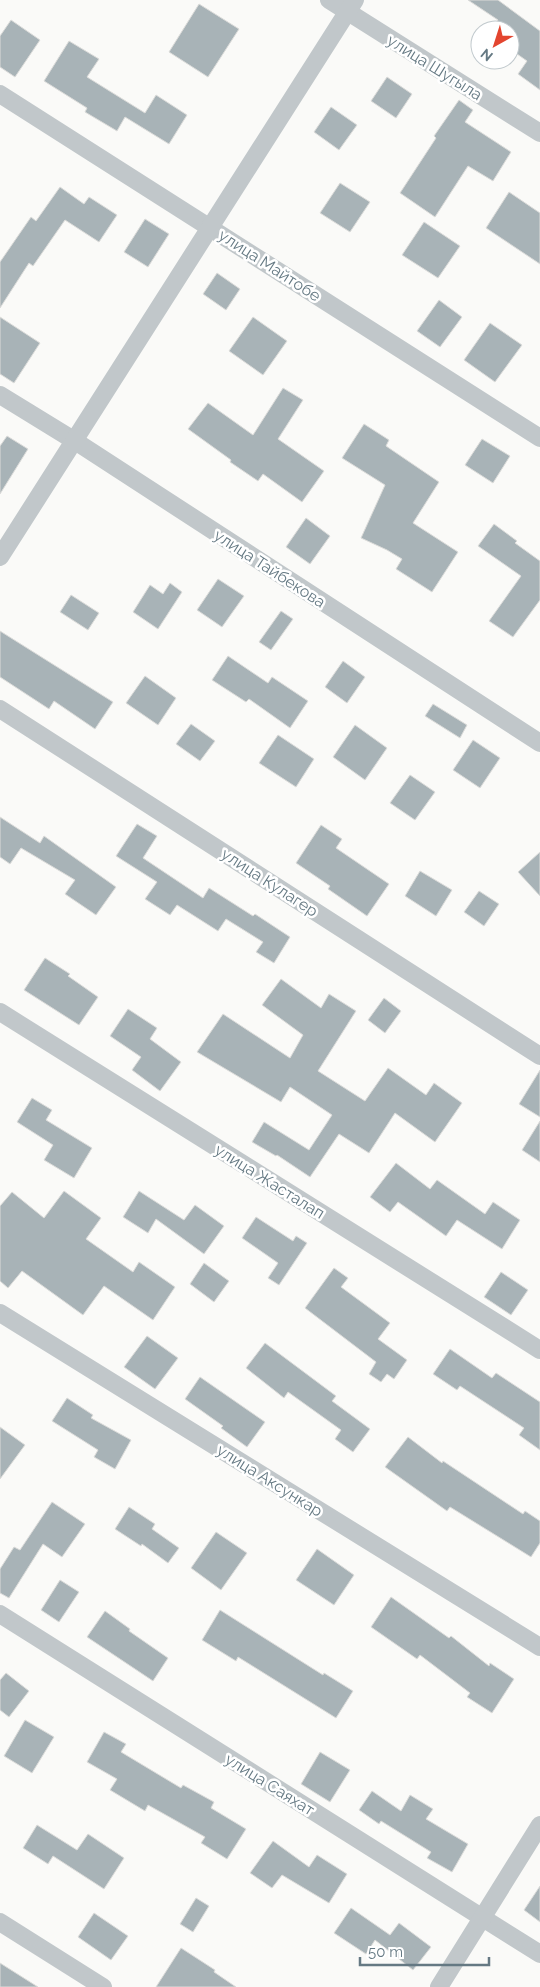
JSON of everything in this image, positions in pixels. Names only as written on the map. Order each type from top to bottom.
[{"type":"street","name":"улица Шугыла","points":[[329,0],[351,6],[540,133]]},
{"type":"street","points":[[0,557],[351,6]]},
{"type":"street","name":"улица Майтобе","points":[[0,94],[540,438]]},
{"type":"street","name":"улица Тайбекова","points":[[0,394],[540,743]]},
{"type":"street","name":"улица Кулагер","points":[[0,709],[540,1056]]},
{"type":"street","name":"улица Жасталап","points":[[0,1012],[540,1350]]},
{"type":"street","name":"улица Аксункар","points":[[0,1313],[540,1648]]},
{"type":"street","name":"улица Саяхат","points":[[0,1614],[540,1954]]},
{"type":"street","points":[[439,1987],[540,1825]]},
{"type":"street","points":[[0,1922],[103,1987]]},
{"type":"building","points":[[468,0],[498,0],[540,31],[540,90],[518,74],[527,61],[520,56],[520,20],[498,20]]},
{"type":"building","points":[[199,4],[239,29],[208,77],[169,52]]},
{"type":"building","points":[[11,20],[40,40],[15,77],[0,67],[0,36]]},
{"type":"building","points":[[69,41],[99,59],[87,77],[145,113],[156,95],[187,115],[169,144],[125,117],[117,131],[85,112],[87,108],[44,81]]},
{"type":"building","points":[[387,77],[412,94],[396,118],[371,101]]},
{"type":"building","points":[[459,100],[473,110],[465,122],[511,152],[493,181],[468,166],[435,217],[400,193],[436,138],[434,136]]},
{"type":"building","points":[[331,107],[357,125],[339,150],[314,132]]},
{"type":"building","points":[[340,183],[370,202],[350,232],[320,213]]},
{"type":"building","points":[[60,187],[84,204],[89,197],[117,215],[99,242],[65,220],[33,266],[29,263],[0,308],[0,262],[31,217],[36,221]]},
{"type":"building","points":[[509,192],[540,213],[540,264],[486,228]]},
{"type":"building","points":[[145,219],[169,234],[148,267],[124,252]]},
{"type":"building","points":[[424,222],[460,246],[438,278],[402,255]]},
{"type":"building","points":[[217,273],[240,289],[226,310],[203,294]]},
{"type":"building","points":[[439,300],[462,317],[440,347],[417,331]]},
{"type":"building","points":[[0,317],[40,343],[14,383],[0,374]]},
{"type":"building","points":[[253,317],[287,341],[263,375],[229,351]]},
{"type":"building","points":[[490,323],[522,345],[495,382],[464,360]]},
{"type":"building","points":[[283,388],[303,400],[278,439],[324,471],[302,502],[263,474],[258,481],[188,429],[208,403],[253,435]]},
{"type":"building","points":[[364,424],[389,440],[386,446],[439,482],[413,523],[458,552],[432,592],[396,569],[402,559],[361,538],[385,485],[342,458]]},
{"type":"building","points":[[7,436],[28,449],[0,494],[0,446]]},
{"type":"building","points":[[482,439],[510,456],[493,483],[465,465]]},
{"type":"building","points":[[306,518],[330,536],[310,564],[286,547]]},
{"type":"building","points":[[494,524],[517,541],[515,543],[540,561],[540,600],[513,637],[489,621],[521,576],[478,546]]},
{"type":"building","points":[[218,579],[244,596],[222,627],[197,610]]},
{"type":"building","points":[[170,583],[182,592],[158,629],[133,612],[150,585],[163,594]]},
{"type":"building","points":[[71,595],[99,613],[88,630],[60,612]]},
{"type":"building","points":[[281,611],[293,619],[271,650],[259,642]]},
{"type":"building","points":[[0,631],[113,702],[95,729],[54,701],[49,709],[0,677]]},
{"type":"building","points":[[228,656],[268,683],[272,677],[308,701],[290,728],[249,699],[246,702],[212,680]]},
{"type":"building","points":[[343,661],[365,677],[347,703],[325,687]]},
{"type":"building","points":[[145,676],[176,698],[158,725],[126,703]]},
{"type":"building","points":[[433,704],[467,725],[460,738],[425,716]]},
{"type":"building","points":[[191,724],[215,741],[200,761],[176,744]]},
{"type":"building","points":[[355,725],[387,748],[365,780],[333,757]]},
{"type":"building","points":[[278,735],[314,759],[296,787],[259,763]]},
{"type":"building","points":[[473,740],[500,758],[480,788],[453,770]]},
{"type":"building","points":[[410,775],[435,792],[415,820],[390,803]]},
{"type":"building","points":[[0,817],[40,843],[44,836],[116,887],[96,915],[65,894],[75,880],[21,848],[10,864],[0,857]]},
{"type":"building","points":[[137,824],[157,836],[143,858],[203,898],[209,888],[253,916],[255,914],[290,937],[274,963],[256,952],[263,942],[226,919],[218,931],[177,905],[170,915],[145,899],[157,882],[116,856]]},
{"type":"building","points":[[321,825],[342,839],[336,848],[389,884],[367,916],[328,889],[330,886],[296,863]]},
{"type":"building","points":[[540,852],[540,896],[518,872]]},
{"type":"building","points":[[420,871],[452,890],[436,916],[405,896]]},
{"type":"building","points":[[479,891],[499,904],[484,926],[464,912]]},
{"type":"building","points":[[45,958],[70,974],[68,976],[98,997],[79,1025],[24,990]]},
{"type":"building","points":[[281,979],[321,1008],[329,994],[356,1011],[318,1071],[365,1101],[388,1068],[426,1095],[434,1083],[462,1103],[435,1142],[395,1113],[369,1153],[339,1134],[310,1177],[277,1155],[252,1142],[264,1122],[309,1150],[332,1115],[290,1087],[281,1102],[197,1052],[223,1014],[290,1058],[303,1035],[262,1005]]},
{"type":"building","points":[[384,998],[401,1011],[385,1033],[368,1020]]},
{"type":"building","points":[[128,1009],[157,1028],[150,1039],[181,1062],[160,1091],[132,1070],[141,1057],[110,1036]]},
{"type":"building","points":[[540,1070],[540,1117],[519,1104]]},
{"type":"building","points":[[32,1098],[52,1110],[46,1120],[92,1148],[74,1178],[44,1160],[53,1145],[17,1122]]},
{"type":"building","points":[[540,1121],[540,1162],[522,1150]]},
{"type":"building","points":[[396,1163],[430,1189],[437,1180],[485,1214],[493,1202],[520,1220],[502,1249],[457,1220],[446,1236],[398,1202],[390,1212],[370,1197]]},
{"type":"building","points":[[64,1191],[101,1218],[86,1239],[133,1272],[139,1262],[175,1287],[153,1320],[104,1286],[83,1315],[22,1271],[8,1288],[0,1281],[0,1206],[12,1192],[44,1218]]},
{"type":"building","points":[[139,1191],[184,1220],[195,1205],[224,1226],[204,1254],[156,1219],[148,1233],[123,1217]]},
{"type":"building","points":[[256,1217],[293,1241],[296,1236],[307,1243],[279,1285],[268,1278],[278,1263],[242,1238]]},
{"type":"building","points":[[204,1263],[229,1281],[214,1302],[190,1284]]},
{"type":"building","points":[[334,1268],[348,1278],[341,1287],[390,1323],[378,1339],[407,1360],[394,1379],[387,1374],[381,1382],[369,1374],[376,1362],[305,1308]]},
{"type":"building","points":[[501,1272],[528,1290],[511,1315],[484,1297]]},
{"type":"building","points":[[147,1336],[178,1358],[155,1389],[124,1367]]},
{"type":"building","points":[[265,1343],[336,1396],[332,1401],[370,1429],[353,1452],[335,1439],[341,1430],[288,1392],[284,1398],[246,1368]]},
{"type":"building","points":[[450,1349],[492,1378],[496,1373],[540,1402],[540,1450],[519,1435],[524,1428],[460,1386],[457,1390],[433,1374]]},
{"type":"building","points":[[200,1377],[265,1422],[247,1447],[221,1428],[223,1426],[185,1399]]},
{"type":"building","points":[[67,1398],[93,1415],[91,1418],[131,1440],[115,1469],[94,1457],[98,1450],[52,1421]]},
{"type":"building","points":[[0,1427],[25,1445],[0,1479]]},
{"type":"building","points":[[408,1437],[442,1463],[443,1461],[523,1514],[525,1511],[540,1521],[540,1543],[531,1557],[450,1507],[447,1511],[385,1467]]},
{"type":"building","points":[[52,1502],[85,1524],[62,1557],[43,1544],[9,1598],[0,1593],[0,1569],[14,1547],[20,1550]]},
{"type":"building","points":[[129,1507],[155,1524],[152,1529],[179,1548],[168,1563],[142,1544],[141,1546],[115,1529]]},
{"type":"building","points":[[216,1532],[247,1553],[221,1590],[191,1568]]},
{"type":"building","points":[[317,1549],[354,1575],[334,1605],[296,1580]]},
{"type":"building","points":[[60,1580],[79,1592],[59,1622],[41,1610]]},
{"type":"building","points":[[391,1597],[449,1638],[451,1636],[489,1666],[490,1663],[514,1679],[492,1713],[467,1697],[470,1693],[420,1655],[417,1659],[371,1627]]},
{"type":"building","points":[[220,1610],[323,1675],[324,1673],[353,1691],[336,1718],[238,1657],[236,1661],[202,1640]]},
{"type":"building","points":[[105,1611],[130,1629],[129,1631],[168,1658],[153,1681],[87,1637]]},
{"type":"building","points":[[6,1673],[29,1691],[9,1717],[0,1710],[0,1680]]},
{"type":"building","points":[[25,1720],[54,1737],[32,1773],[4,1756]]},
{"type":"building","points":[[104,1732],[126,1744],[121,1752],[181,1788],[183,1785],[214,1802],[211,1808],[246,1829],[227,1859],[201,1843],[205,1837],[148,1805],[145,1811],[110,1790],[117,1779],[87,1762]]},
{"type":"building","points":[[320,1752],[350,1770],[330,1802],[301,1784]]},
{"type":"building","points":[[372,1791],[401,1811],[410,1795],[433,1809],[426,1819],[468,1844],[452,1872],[427,1858],[431,1852],[381,1821],[379,1824],[359,1810]]},
{"type":"building","points":[[37,1825],[77,1850],[88,1834],[124,1858],[104,1889],[53,1856],[48,1864],[23,1848]]},
{"type":"building","points":[[273,1841],[309,1867],[317,1855],[347,1874],[329,1903],[282,1875],[272,1888],[250,1873]]},
{"type":"building","points":[[540,1886],[540,1922],[524,1910]]},
{"type":"building","points":[[196,1898],[209,1906],[193,1932],[180,1924]]},
{"type":"building","points":[[351,1908],[390,1935],[399,1923],[431,1947],[413,1970],[375,1940],[366,1954],[334,1933]]},
{"type":"building","points":[[94,1913],[128,1936],[111,1960],[78,1937]]},
{"type":"building","points":[[181,1948],[215,1970],[214,1972],[236,1987],[156,1987]]},
{"type":"building","points":[[0,1963],[38,1987],[0,1987]]}]
